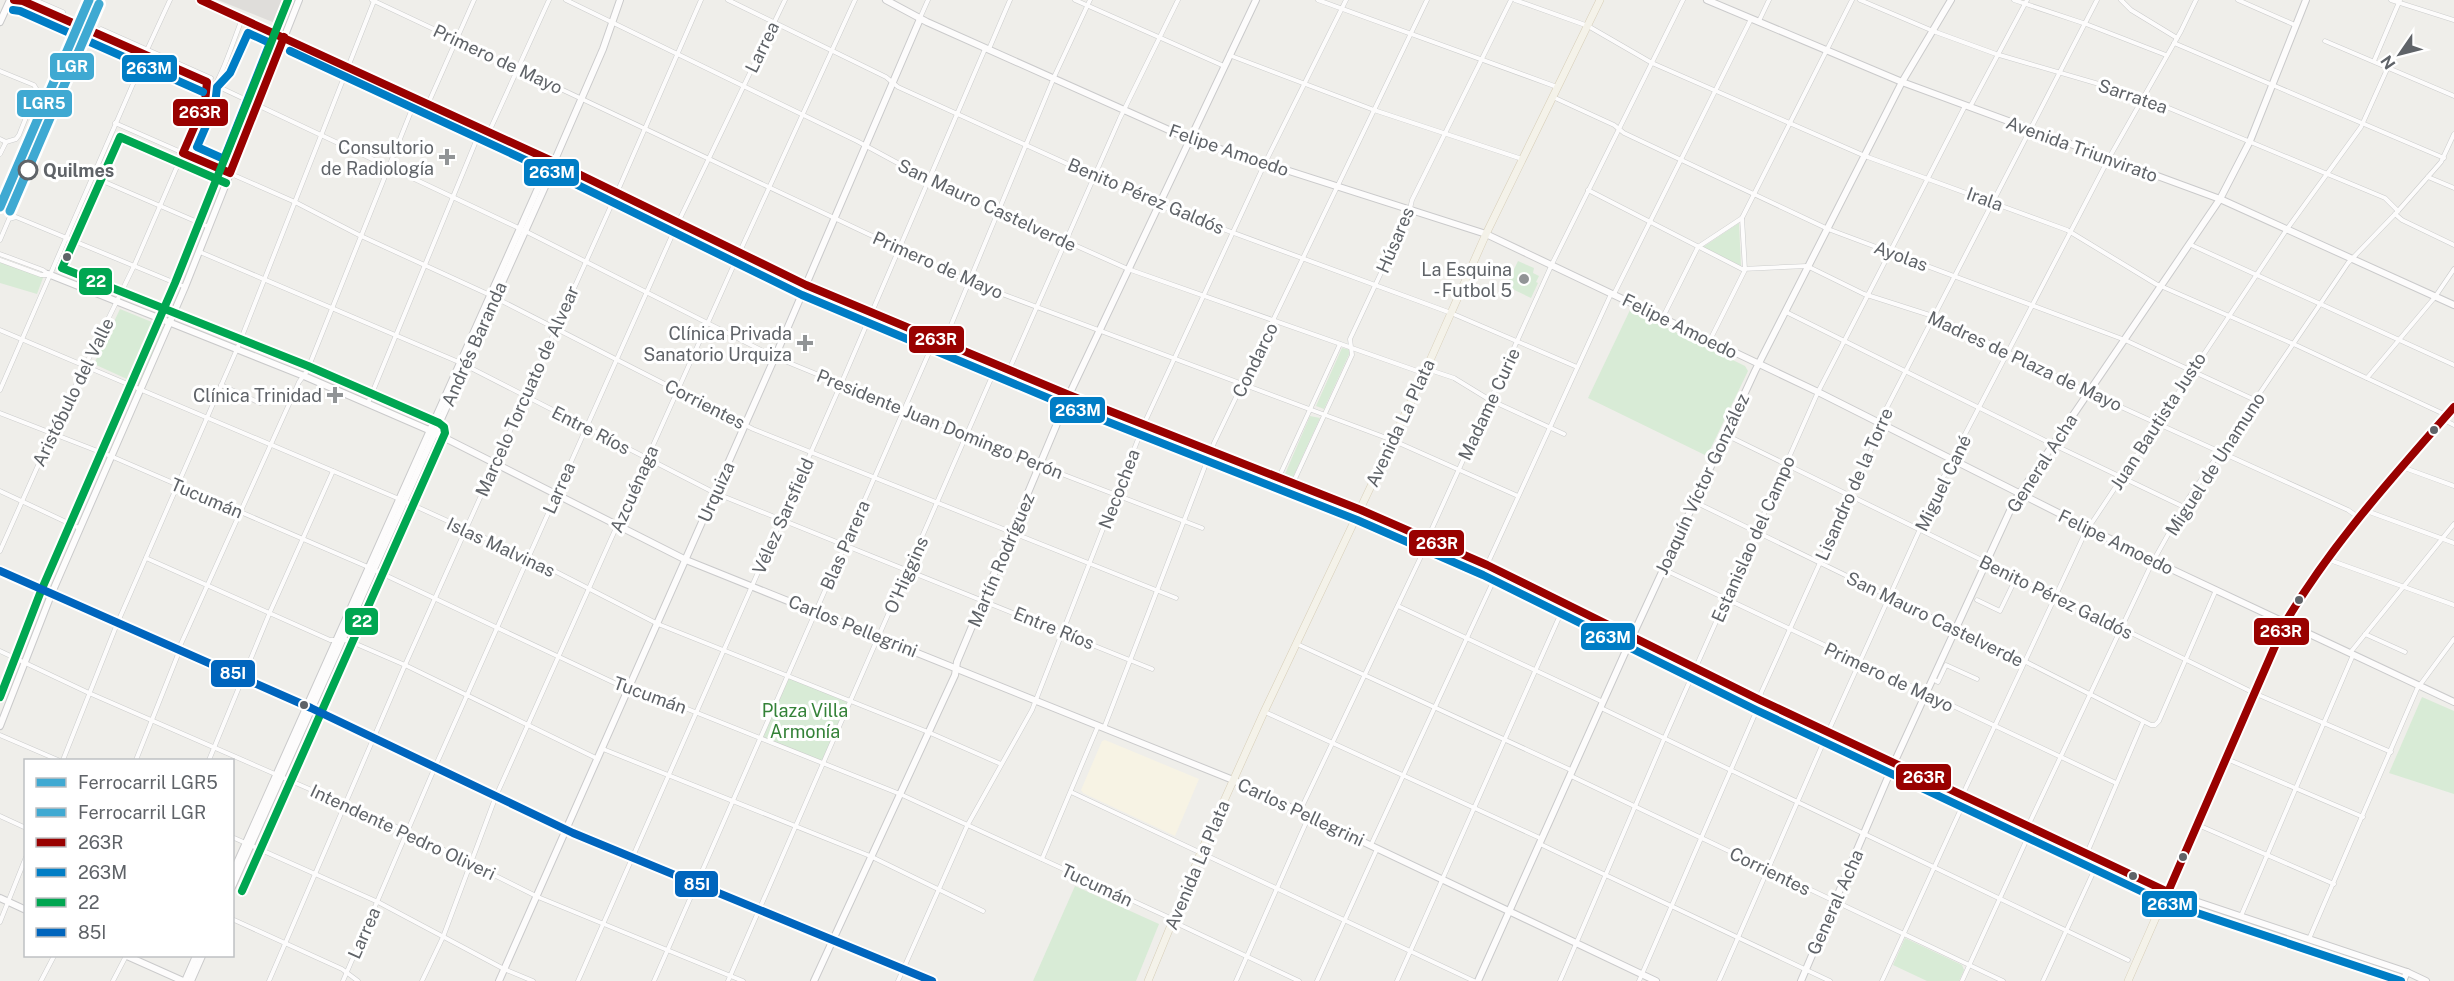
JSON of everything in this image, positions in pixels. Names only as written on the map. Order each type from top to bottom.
[{"type":"main road","name":"Avenida La Plata","points":[[1148,981],[1264,712],[1361,510],[1486,234],[1600,0]]},
{"type":"main road","points":[[2128,981],[2298,598],[2358,517],[2454,407]]},
{"type":"street","points":[[12,0],[57,22],[64,18],[63,12],[35,0]]},
{"type":"street","points":[[12,0],[25,1]]},
{"type":"street","points":[[0,22],[12,0]]},
{"type":"street","points":[[147,50],[170,0]]},
{"type":"street","points":[[201,0],[554,162],[806,285],[997,366],[1361,510],[1498,570],[1760,700],[2168,892],[2407,972],[2426,981]]},
{"type":"street","points":[[0,726],[51,595],[113,457],[200,252],[299,0]]},
{"type":"street","points":[[60,759],[237,349],[374,0]]},
{"type":"street","name":"Primero de Mayo","points":[[374,0],[970,282],[1392,440],[1518,496]]},
{"type":"street","points":[[428,104],[474,0]]},
{"type":"street","points":[[489,133],[549,0]]},
{"type":"street","name":"San Mauro Castelverde","points":[[566,0],[803,115],[929,180],[1128,269],[1351,348],[1454,378],[1490,400],[1564,434]]},
{"type":"street","name":"Andrés Baranda","points":[[234,882],[308,707],[433,432],[548,168],[554,162],[620,0]]},
{"type":"street","name":"Marcelo Torcuato de Alvear","points":[[269,981],[405,665],[701,0]]},
{"type":"street","name":"Benito Pérez Galdós","points":[[728,0],[957,114],[1158,204],[1451,313],[1577,367]]},
{"type":"street","name":"Larrea","points":[[343,981],[435,767],[678,223],[785,0]]},
{"type":"street","name":"Azcuénaga","points":[[422,981],[442,937],[496,796],[855,0]]},
{"type":"street","name":"Felipe Amoedo","points":[[886,0],[920,19],[1189,139],[1486,234],[1818,392],[2154,561],[2454,702]]},
{"type":"street","name":"Urquiza","points":[[499,981],[775,357],[928,0]]},
{"type":"street","name":"Vélez Sarsfield","points":[[578,981],[753,586],[957,114],[1010,0]]},
{"type":"street","points":[[1075,0],[1224,66]]},
{"type":"street","points":[[944,343],[1054,79],[1090,0]]},
{"type":"street","points":[[1009,370],[1124,110],[1178,0]]},
{"type":"street","name":"Martín Rodríguez","points":[[814,981],[956,668],[1069,395],[1256,0]]},
{"type":"street","points":[[1318,0],[1558,87]]},
{"type":"street","name":"Necochea","points":[[898,981],[967,826],[1036,700],[1144,424],[1232,232],[1346,0]]},
{"type":"street","name":"Condarco","points":[[1042,859],[1130,660],[1211,451],[1427,0]]},
{"type":"street","name":"Irala","points":[[1513,0],[1588,26],[1652,63],[1865,156],[2071,231],[2161,286],[2367,378],[2445,417],[2454,425]]},
{"type":"street","name":"Húsares","points":[[1293,483],[1352,355],[1350,339],[1410,210],[1412,200],[1513,0]]},
{"type":"street","name":"Madame Curie","points":[[1300,811],[1428,539],[1552,264],[1683,0]]},
{"type":"street","name":"Avenida Triunvirato","points":[[1707,0],[1902,82],[2220,199],[2454,305]]},
{"type":"street","points":[[1486,565],[1612,293],[1715,92],[1755,20],[1769,0]]},
{"type":"street","points":[[1663,317],[1698,247],[1742,218],[1851,0]]},
{"type":"street","name":"Sarratea","points":[[1860,0],[1933,31],[1996,54],[2144,98],[2250,141],[2385,198],[2402,220],[2454,245]]},
{"type":"street","name":"Joaquín Víctor González","points":[[1476,981],[1510,911],[1632,637],[1758,363],[1902,82],[1951,0]]},
{"type":"street","points":[[2014,0],[2026,2],[2166,55]]},
{"type":"street","name":"Lisandro de la Torre","points":[[1640,978],[1730,771],[1761,693],[1905,372],[2097,0]]},
{"type":"street","points":[[2121,0],[2131,10],[2177,38]]},
{"type":"street","name":"Miguel Cané","points":[[1719,981],[1828,732],[1952,460],[2109,158],[2196,0]]},
{"type":"street","points":[[2238,0],[2295,25]]},
{"type":"street","name":"General Acha","points":[[1801,981],[1894,763],[2019,494],[2220,199],[2250,141],[2306,0]]},
{"type":"street","points":[[2391,0],[2454,20]]},
{"type":"street","name":"Presidente Juan Domingo Perón","points":[[25,1],[202,79],[209,80]]},
{"type":"street","name":"Estanislao del Campo","points":[[1560,981],[1695,668],[1818,392],[1967,106],[2026,2]]},
{"type":"street","points":[[2374,61],[2399,2]]},
{"type":"street","name":"Aristóbulo del Valle","points":[[205,102],[217,85],[221,68],[243,19]]},
{"type":"street","name":"Presidente Juan Domingo Perón","points":[[208,88],[97,39],[95,33],[101,29],[147,50],[522,230],[775,357],[1041,466],[1202,528]]},
{"type":"street","points":[[2325,40],[2454,96]]},
{"type":"street","points":[[2174,43],[2444,158]]},
{"type":"street","points":[[1229,55],[1374,110],[1446,132],[1522,160]]},
{"type":"street","points":[[0,390],[48,274],[143,61]]},
{"type":"street","name":"Aristóbulo del Valle","points":[[0,551],[52,434],[134,266],[205,102],[209,80],[221,68]]},
{"type":"street","name":"Juan Bautista Justo","points":[[1882,981],[2024,663],[2088,529],[2156,423],[2287,229],[2364,123],[2388,68]]},
{"type":"street","points":[[0,71],[34,85],[37,90],[18,137],[6,142],[0,154]]},
{"type":"street","name":"Ayolas","points":[[1553,97],[1828,229],[2125,340],[2255,400]]},
{"type":"street","points":[[136,759],[179,650],[333,309],[416,98]]},
{"type":"street","name":"Corrientes","points":[[115,123],[295,202],[361,236],[492,296],[745,425],[1011,534],[1176,598]]},
{"type":"street","points":[[368,403],[481,129]]},
{"type":"street","name":"Miguel de Unamuno","points":[[1962,981],[2061,757],[2154,561],[2184,507],[2319,304],[2353,259],[2444,158],[2454,134]]},
{"type":"street","points":[[0,139],[6,142]]},
{"type":"street","points":[[70,167],[209,227]]},
{"type":"street","points":[[2428,177],[2454,188]]},
{"type":"street","name":"Madres de Plaza de Mayo","points":[[1588,190],[1745,270],[1809,267],[1868,296],[1934,316],[2088,392],[2348,510],[2358,517]]},
{"type":"street","points":[[0,240],[9,219],[13,217],[185,287]]},
{"type":"street","points":[[1710,340],[1745,270],[1742,218]]},
{"type":"street","points":[[2189,244],[2454,365]]},
{"type":"street","name":"Entre Ríos","points":[[200,252],[463,364],[715,493],[1152,669]]},
{"type":"street","name":"Carlos Pellegrini","points":[[0,254],[368,403],[433,432],[686,560],[1233,780],[1510,911],[1640,978],[1656,981]]},
{"type":"street","name":"Carlos Pellegrini","points":[[0,260],[41,276],[48,274]]},
{"type":"street","points":[[2367,378],[2435,297],[2454,269]]},
{"type":"street","points":[[1785,311],[1905,372],[2184,507]]},
{"type":"street","name":"Islas Malvinas","points":[[0,330],[401,500],[529,558],[658,624],[1001,764]]},
{"type":"street","name":"Blas Parera","points":[[654,981],[935,339]]},
{"type":"street","points":[[1279,477],[1340,344]]},
{"type":"street","name":"O'Higgins","points":[[729,979],[997,366]]},
{"type":"street","points":[[221,385],[261,404]]},
{"type":"street","name":"Tucumán","points":[[0,413],[113,457],[436,597],[621,686],[696,712],[900,794],[1299,981]]},
{"type":"street","name":"Benito Pérez Galdós","points":[[1725,434],[2254,693],[2391,752]]},
{"type":"street","points":[[2402,467],[2454,486]]},
{"type":"street","points":[[209,759],[242,677],[333,471]]},
{"type":"street","points":[[0,491],[80,529]]},
{"type":"street","name":"San Mauro Castelverde","points":[[1694,502],[1956,628],[2143,722]]},
{"type":"street","points":[[2364,510],[2454,543]]},
{"type":"street","points":[[2241,916],[2352,654],[2365,634],[2454,524]]},
{"type":"street","points":[[146,558],[330,640],[339,640],[405,665],[598,759]]},
{"type":"street","points":[[2326,559],[2454,605]]},
{"type":"street","name":"Primero de Mayo","points":[[1664,569],[2116,783]]},
{"type":"street","points":[[1317,981],[1345,920],[1403,776],[1498,570]]},
{"type":"street","points":[[0,571],[308,707],[567,831],[833,938],[932,981]]},
{"type":"street","points":[[1977,600],[2000,610],[2016,578]]},
{"type":"street","points":[[2087,853],[2143,722],[2153,726],[2158,723],[2216,590]]},
{"type":"street","points":[[1397,981],[1566,603]]},
{"type":"street","points":[[1397,606],[1536,671],[1730,771],[2067,929],[2128,960]]},
{"type":"street","points":[[2365,634],[2405,652]]},
{"type":"street","points":[[2309,939],[2419,686],[2454,639]]},
{"type":"street","name":"Corrientes","points":[[1297,644],[1505,739],[1634,808],[2002,981]]},
{"type":"street","name":"Intendente Pedro Oliveri","points":[[0,651],[89,693],[408,832],[538,897],[729,979],[742,981]]},
{"type":"street","points":[[1933,679],[1938,682],[1946,664],[1977,679]]},
{"type":"street","points":[[1264,712],[1474,808],[1605,875],[1830,981]]},
{"type":"street","points":[[0,735],[58,759]]},
{"type":"street","points":[[603,749],[870,856],[983,911]]},
{"type":"street","points":[[2226,758],[2363,817]]},
{"type":"street","points":[[1071,792],[1476,981]]},
{"type":"street","points":[[0,816],[24,827]]},
{"type":"street","points":[[1236,981],[1309,816]]},
{"type":"street","points":[[2197,825],[2334,884]]},
{"type":"street","points":[[234,838],[378,902],[504,969],[533,981]]},
{"type":"street","name":"Andrés Baranda","points":[[234,870],[249,844]]},
{"type":"street","points":[[2043,981],[2099,859]]},
{"type":"street","points":[[0,922],[24,862]]},
{"type":"street","points":[[0,898],[24,909]]},
{"type":"street","points":[[234,920],[347,973],[358,981]]},
{"type":"street","points":[[41,981],[53,957]]},
{"type":"street","points":[[114,981],[126,957]]},
{"type":"street","points":[[128,957],[184,981],[196,957]]},
{"type":"street","points":[[191,981],[202,957]]},
{"type":"street","points":[[2403,981],[2407,972]]},
{"type":"shaded area","points":[[218,0],[290,0],[280,25]]},
{"type":"shaded area","points":[[1105,740],[1199,779],[1175,836],[1083,793],[1081,790],[1102,741]]},
{"type":"green space","points":[[1739,223],[1741,266],[1703,247]]},
{"type":"green space","points":[[0,260],[44,275],[37,294],[0,283]]},
{"type":"green space","name":"La Esquina - Futbol 5","points":[[1518,261],[1534,268],[1533,273],[1539,276],[1531,298],[1506,286]]},
{"type":"green space","points":[[120,309],[164,327],[140,385],[94,364]]},
{"type":"green space","points":[[1630,310],[1745,366],[1748,371],[1707,456],[1588,398]]},
{"type":"green space","points":[[1342,348],[1351,350],[1324,409],[1316,406]]},
{"type":"green space","points":[[1310,416],[1320,418],[1293,477],[1285,474]]},
{"type":"green space","name":"Plaza Villa Armonía","points":[[788,676],[851,702],[823,764],[760,739]]},
{"type":"green space","points":[[2422,697],[2454,711],[2454,794],[2389,773]]},
{"type":"green space","points":[[1075,886],[1159,924],[1136,981],[1033,981]]},
{"type":"green space","points":[[1905,938],[1962,965],[1964,970],[1959,981],[1927,981],[1893,965]]},
{"type":"rail line","name":"LGR5","points":[[0,207],[89,0]]},
{"type":"rail line","name":"LGR","points":[[10,211],[99,4]]},
{"type":"transit line","name":"263R","points":[[14,0],[23,1],[207,82],[205,102],[183,153],[230,173],[284,37]]},
{"type":"transit line","name":"263R","points":[[201,0],[554,162],[806,285],[1069,395],[1361,510],[1487,565],[1760,700],[2168,892]]},
{"type":"transit line","name":"22","points":[[0,697],[41,591],[175,283],[288,0]]},
{"type":"transit line","name":"263M","points":[[13,10],[20,11],[203,92]]},
{"type":"transit line","name":"263M","points":[[248,33],[270,43],[224,159],[197,147],[215,105],[217,87],[230,73],[248,33]]},
{"type":"transit line","name":"263M","points":[[290,51],[549,171],[802,295],[1065,405],[1357,520],[1483,575],[1756,710],[2164,902],[2401,981]]},
{"type":"transit line","name":"22","points":[[226,183],[120,137],[62,268],[308,366],[439,423],[444,427],[445,433],[242,891]]},
{"type":"transit line","name":"263R","points":[[2168,892],[2285,623],[2343,538],[2454,407]]},
{"type":"transit line","name":"85I","points":[[0,571],[311,708],[573,833],[932,981]]},
{"type":"place","name":"Consultorio de Radiología","points":[[447,157]]},
{"type":"place","name":"Quilmes","points":[[28,170]]},
{"type":"place","name":"La Esquina - Futbol 5","points":[[1524,279]]},
{"type":"place","name":"Clínica Privada Sanatorio Urquiza","points":[[805,343]]},
{"type":"place","name":"Clínica Trinidad","points":[[335,395]]}]
